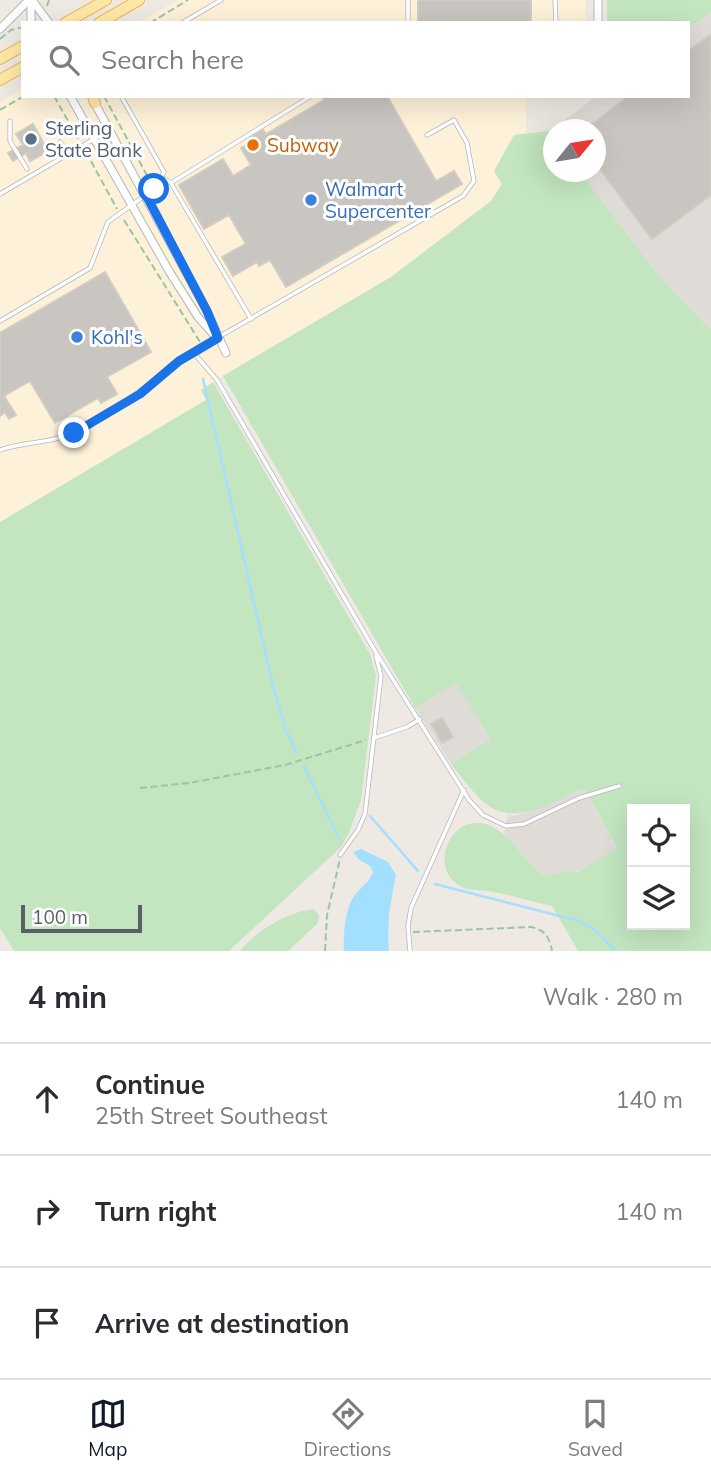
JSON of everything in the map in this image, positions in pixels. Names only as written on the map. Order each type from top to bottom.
[{"type":"main road","points":[[69,21],[106,0]]},
{"type":"main road","points":[[102,21],[139,0]]},
{"type":"main road","points":[[0,59],[21,47]]},
{"type":"main road","points":[[0,80],[21,68]]},
{"type":"street","points":[[31,0],[32,21]]},
{"type":"street","points":[[31,0],[47,21]]},
{"type":"street","points":[[0,29],[31,0]]},
{"type":"street","points":[[598,0],[598,21]]},
{"type":"street","points":[[71,98],[131,206],[198,317],[218,338]]},
{"type":"street","points":[[96,98],[207,311],[226,353]]},
{"type":"lane","points":[[185,21],[221,0]]},
{"type":"lane","points":[[408,0],[408,21]]},
{"type":"lane","points":[[555,0],[556,21]]},
{"type":"lane","points":[[0,321],[90,268],[98,254],[108,222],[154,189],[163,178],[164,172],[122,98]]},
{"type":"lane","points":[[171,183],[308,98]]},
{"type":"lane","points":[[0,450],[74,433],[140,394],[193,352],[463,196],[474,181],[467,143],[454,120],[427,135]]},
{"type":"lane","points":[[10,121],[10,141],[27,169]]},
{"type":"lane","points":[[0,194],[94,139]]},
{"type":"lane","points":[[60,142],[70,154]]},
{"type":"lane","points":[[163,178],[171,183],[251,319]]},
{"type":"lane","points":[[193,352],[217,380],[375,651],[464,790],[483,815],[506,826],[524,824],[579,798],[619,786]]},
{"type":"lane","points":[[340,855],[358,830],[365,814],[381,676],[375,651]]},
{"type":"lane","points":[[374,738],[407,727],[420,719]]},
{"type":"lane","points":[[410,951],[411,908],[464,790]]},
{"type":"path","points":[[153,21],[188,0]]},
{"type":"path","points":[[0,39],[11,30],[21,28]]},
{"type":"path","points":[[0,110],[21,98]]},
{"type":"path","points":[[55,98],[120,212],[203,346]]},
{"type":"path","points":[[96,98],[154,189]]},
{"type":"path","points":[[140,788],[189,783],[285,765],[374,738]]},
{"type":"path","points":[[325,951],[327,915],[340,855]]},
{"type":"path","points":[[409,931],[531,927],[542,929],[549,937],[552,951]]},
{"type":"shaded area","points":[[178,0],[586,0],[585,21],[141,21]]},
{"type":"shaded area","points":[[711,12],[711,330],[662,280],[588,182],[606,182],[606,119],[566,119],[594,98],[690,98],[690,28]]},
{"type":"shaded area","points":[[21,89],[21,98],[526,98],[526,133],[514,135],[495,171],[502,184],[491,201],[391,277],[201,389],[207,400],[0,522],[0,102]]},
{"type":"shaded area","points":[[456,682],[492,739],[451,764],[415,708]]},
{"type":"shaded area","points":[[585,789],[617,849],[575,873],[572,870],[543,876],[504,834],[508,814],[515,816]]},
{"type":"green space","points":[[607,0],[711,0],[711,12],[690,28],[690,21],[607,21]]},
{"type":"green space","points":[[543,132],[543,182],[588,182],[662,280],[711,330],[711,951],[578,951],[552,906],[462,887],[451,878],[445,867],[445,854],[456,832],[466,825],[479,823],[493,827],[512,842],[543,876],[572,870],[576,873],[617,848],[585,789],[531,811],[516,813],[492,808],[473,791],[451,764],[491,739],[456,683],[415,708],[223,376],[391,277],[491,201],[502,184],[494,171],[514,135]]},
{"type":"green space","points":[[213,382],[370,654],[376,676],[361,800],[341,847],[229,951],[14,951],[0,928],[0,522],[206,400],[201,390]]},
{"type":"green space","points":[[314,909],[319,915],[318,923],[288,951],[240,951],[273,923]]},
{"type":"water","points":[[361,849],[388,862],[396,875],[388,930],[389,951],[344,951],[348,910],[354,896],[373,872],[370,866],[358,859],[353,852]]},
{"type":"building","points":[[418,0],[531,0],[531,21],[418,21]]},
{"type":"building","points":[[711,34],[711,195],[652,239],[606,177],[606,119],[599,119],[626,98],[690,98],[690,50]]},
{"type":"building","name":"Walmart Supercenter","points":[[323,98],[388,98],[436,181],[454,171],[462,184],[286,287],[270,260],[259,266],[257,262],[233,276],[222,257],[246,244],[229,215],[204,229],[179,185],[223,159],[233,176],[251,165],[241,148],[251,142],[249,138],[263,130],[266,134],[324,100]]},
{"type":"building","name":"Sterling State Bank","points":[[33,124],[48,151],[30,161],[26,153],[13,161],[8,153],[23,145],[16,134]]},
{"type":"building","points":[[105,272],[151,352],[107,377],[117,394],[101,403],[98,398],[55,423],[30,381],[4,396],[16,415],[9,419],[5,412],[0,416],[0,333]]},
{"type":"building","points":[[442,718],[453,737],[442,743],[431,724]]},
{"type":"waterway","points":[[203,379],[273,686],[285,728],[297,754]]},
{"type":"waterway","points":[[304,766],[339,838]]},
{"type":"waterway","points":[[370,816],[418,871]]},
{"type":"waterway","points":[[435,884],[579,921],[594,929],[616,951]]},
{"type":"place","name":"Sterling State Bank","points":[[31,139]]},
{"type":"place","name":"Subway","points":[[253,145]]},
{"type":"place","name":"Walmart Supercenter","points":[[311,200]]},
{"type":"place","name":"Kohl's","points":[[77,337]]},
{"type":"route","points":[[74,433],[140,394],[179,361],[218,338],[207,311],[146,195],[154,189]]}]
